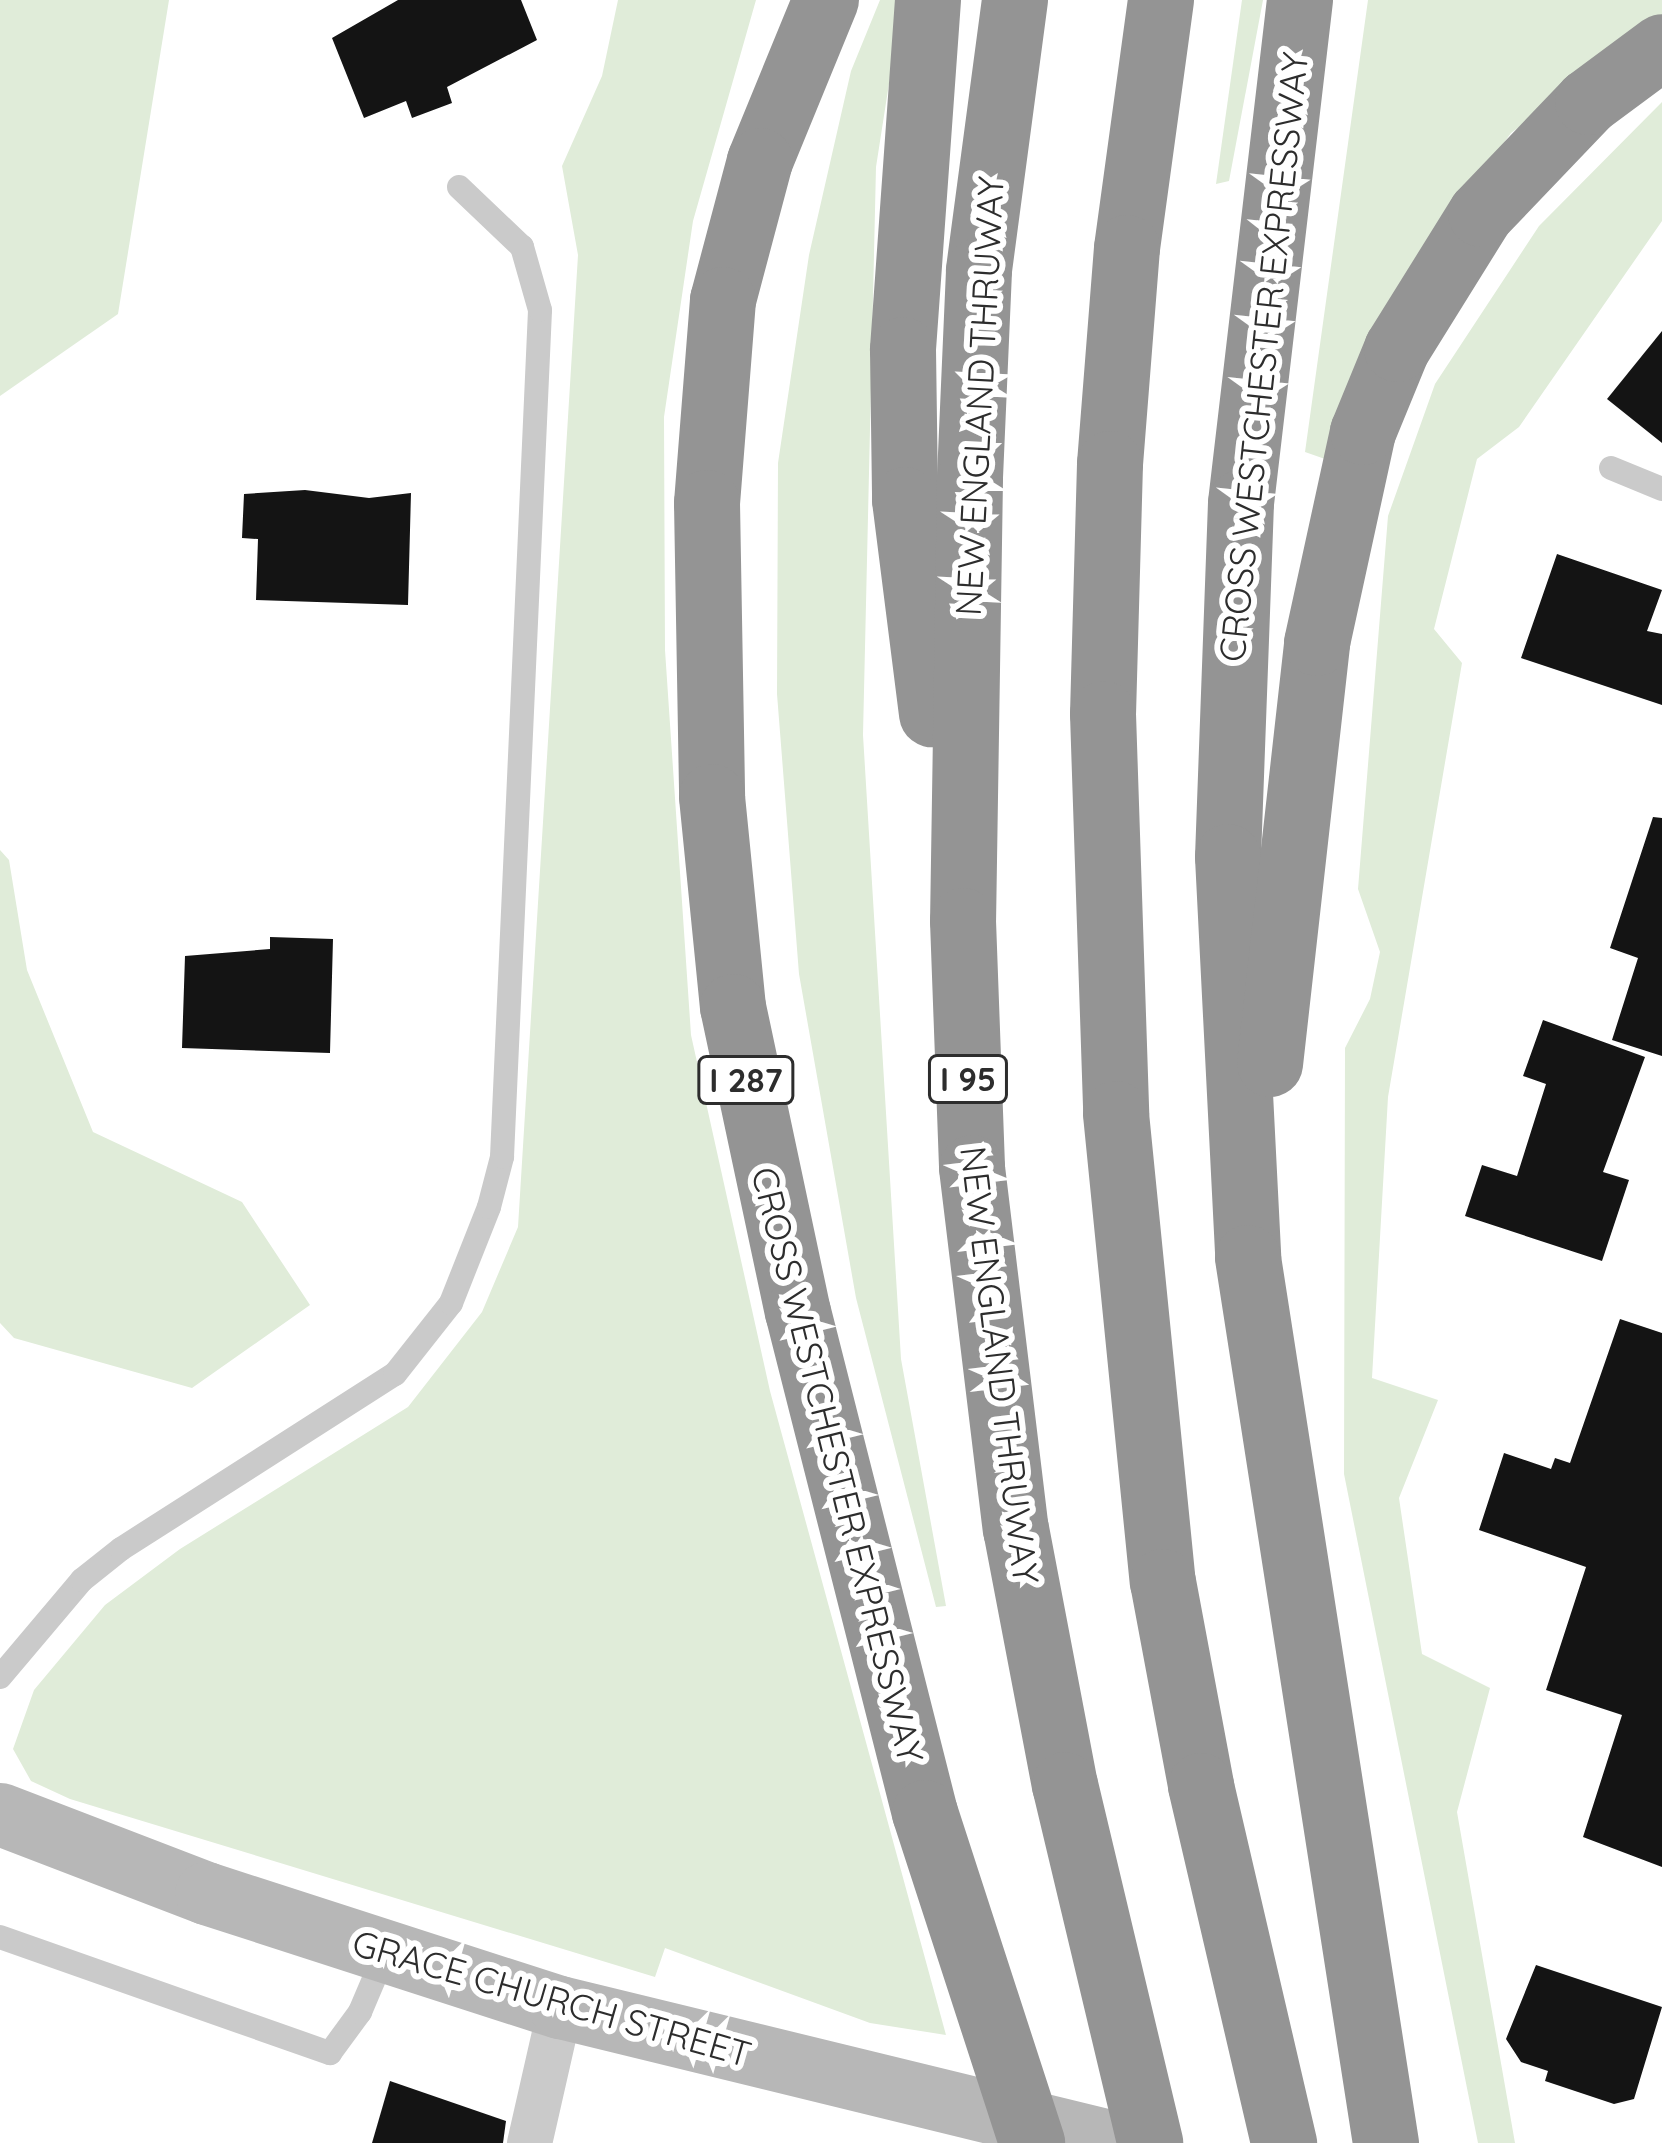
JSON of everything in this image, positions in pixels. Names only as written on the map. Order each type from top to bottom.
[{"type":"highway","name":"CROSS WESTCHESTER EXPRESSWAY","points":[[826,0],[760,161],[723,301],[707,526],[712,797],[733,1007],[798,1312],[925,1814],[1032,2143]]},
{"type":"highway","points":[[928,0],[903,350],[905,500],[963,921]]},
{"type":"highway","name":"NEW ENGLAND THRUWAY","points":[[1015,0],[979,271],[963,921],[972,1168],[1016,1528],[1065,1785],[1150,2143]]},
{"type":"highway","points":[[1161,0],[1127,248],[1110,464],[1103,715],[1116,1114],[1163,1582],[1206,1809],[1284,2143]]},
{"type":"highway","name":"CROSS WESTCHESTER EXPRESSWAY","points":[[1300,0],[1241,503],[1230,695],[1228,857],[1249,1258],[1386,2143]]},
{"type":"highway","points":[[1249,1258],[1316,643],[1363,432],[1397,350],[1481,214],[1588,102],[1662,47]]},
{"type":"street","name":"GRACE CHURCH STREET","points":[[0,1814],[386,1951],[560,2007],[851,2083],[1117,2143]]},
{"type":"street","points":[[529,2143],[560,2007]]},
{"type":"lane","points":[[0,1677],[82,1580],[121,1549],[395,1374],[451,1303],[489,1208],[502,1157],[540,310],[522,248],[459,187]]},
{"type":"lane","points":[[1611,468],[1662,489]]},
{"type":"lane","points":[[0,1937],[331,2053],[360,2012],[386,1951]]},
{"type":"green space","points":[[0,0],[169,0],[118,314],[0,396]]},
{"type":"green space","points":[[618,0],[756,0],[693,221],[664,417],[665,650],[691,1035],[770,1391],[946,2035],[870,2023],[665,1948],[655,1977],[70,1799],[31,1781],[13,1749],[34,1690],[105,1605],[180,1549],[408,1407],[482,1312],[518,1227],[578,255],[562,166],[602,76]]},
{"type":"green space","points":[[880,0],[902,0],[876,167],[863,735],[901,1359],[946,1606],[936,1607],[856,1298],[799,974],[777,694],[778,463],[809,255],[851,71]]},
{"type":"green space","points":[[1242,0],[1263,0],[1229,181],[1216,184]]},
{"type":"green space","points":[[1368,0],[1662,0],[1662,20],[1511,133],[1390,299],[1325,459],[1305,452]]},
{"type":"green space","points":[[1662,102],[1662,221],[1519,427],[1477,459],[1434,629],[1462,663],[1388,1097],[1372,1378],[1438,1400],[1399,1498],[1422,1654],[1490,1688],[1457,1812],[1515,2143],[1478,2143],[1344,1474],[1345,1048],[1370,999],[1380,952],[1358,889],[1388,516],[1435,384],[1539,226]]},
{"type":"green space","points":[[0,850],[9,860],[27,970],[93,1132],[242,1202],[310,1305],[192,1388],[14,1338],[0,1323]]},
{"type":"building","points":[[398,0],[521,0],[537,40],[447,87],[452,103],[412,118],[406,101],[364,118],[332,38]]},
{"type":"building","points":[[1662,331],[1662,443],[1607,399]]},
{"type":"building","points":[[305,490],[369,498],[411,493],[408,605],[256,600],[258,539],[242,538],[244,494]]},
{"type":"building","points":[[1557,554],[1662,590],[1647,631],[1662,634],[1662,705],[1521,658]]},
{"type":"building","points":[[1653,817],[1662,818],[1662,1056],[1612,1040],[1638,958],[1610,948]]},
{"type":"building","points":[[270,937],[333,939],[330,1053],[182,1048],[185,956],[270,949]]},
{"type":"building","points":[[1543,1020],[1645,1057],[1603,1172],[1629,1180],[1602,1261],[1465,1216],[1482,1165],[1517,1176],[1546,1084],[1523,1076]]},
{"type":"building","points":[[1620,1319],[1662,1333],[1662,1867],[1583,1837],[1622,1715],[1546,1690],[1586,1567],[1479,1530],[1504,1453],[1551,1469],[1555,1458],[1570,1463]]},
{"type":"building","points":[[1536,1965],[1662,2007],[1634,2099],[1614,2104],[1545,2081],[1548,2071],[1521,2062],[1506,2039]]},
{"type":"building","points":[[390,2081],[506,2121],[503,2143],[372,2143]]}]
